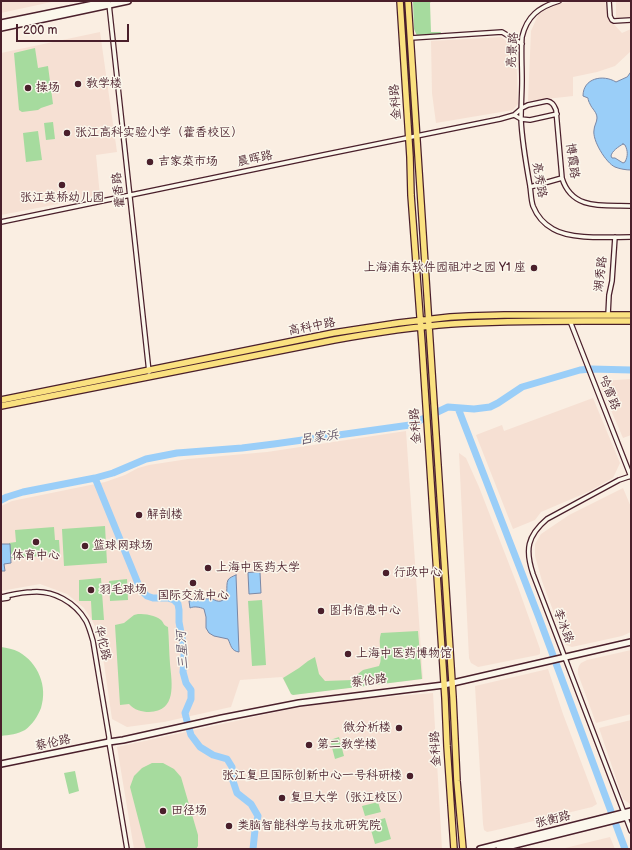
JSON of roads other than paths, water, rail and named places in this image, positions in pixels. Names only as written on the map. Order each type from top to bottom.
[{"type":"main road","name":"金科路","points":[[400,1],[409,137],[411,195],[421,327],[454,849]]},
{"type":"main road","name":"金科路","points":[[408,1],[452,682],[457,781],[463,849]]},
{"type":"main road","name":"高科中路","points":[[1,400],[333,333],[420,320],[469,316],[631,315]]},
{"type":"main road","name":"高科中路","points":[[1,406],[366,334],[429,326],[483,322],[631,321]]},
{"type":"street","points":[[1,23],[108,2],[128,1]]},
{"type":"street","name":"亮景路","points":[[521,119],[522,37],[525,27],[532,16],[544,7],[559,1]]},
{"type":"street","points":[[609,1],[610,16],[612,20],[631,20]]},
{"type":"street","points":[[1,28],[108,2]]},
{"type":"street","name":"藿香路","points":[[108,2],[150,377]]},
{"type":"street","points":[[410,38],[502,32],[522,44]]},
{"type":"street","points":[[550,102],[555,106],[556,114],[530,120],[521,119],[514,116],[522,108],[528,105],[550,102]]},
{"type":"street","name":"博霞路","points":[[556,114],[562,178],[566,188],[572,196],[580,201],[595,205],[631,206]]},
{"type":"street","name":"晨晖路","points":[[1,222],[514,116]]},
{"type":"street","name":"亮秀路","points":[[521,119],[531,199],[537,213],[546,224],[554,229],[570,235],[631,237]]},
{"type":"street","points":[[530,187],[562,178]]},
{"type":"street","name":"湖秀路","points":[[608,315],[615,237]]},
{"type":"street","name":"哈雷路","points":[[568,315],[631,477]]},
{"type":"street","name":"李冰路","points":[[631,477],[619,480],[546,519],[539,526],[529,542],[528,551],[530,567],[562,657],[627,815],[631,832]]},
{"type":"street","name":"华佗路","points":[[1,598],[32,592],[47,592],[61,597],[75,607],[81,613],[88,626],[93,641],[127,849]]},
{"type":"street","name":"蔡伦路","points":[[1,764],[115,741],[302,699],[444,684],[631,641]]},
{"type":"street","name":"张衡路","points":[[480,849],[627,815],[631,811]]},
{"type":"street","name":"张衡路","points":[[499,849],[608,819]]},
{"type":"water","points":[[631,72],[631,170],[611,165],[604,156],[597,145],[594,134],[597,116],[588,98],[583,96],[586,85],[595,79],[605,78],[616,82],[627,77]],"holes":[[[623,144],[627,149],[627,158],[625,162],[623,163],[615,158],[612,158],[611,156],[614,151]]]},
{"type":"water","points":[[1,544],[10,544],[11,563],[4,564],[5,571],[1,571]]},
{"type":"water","points":[[260,572],[261,593],[249,594],[248,573]]},
{"type":"water","points":[[236,575],[239,652],[233,649],[228,639],[214,636],[209,633],[206,628],[204,609],[197,607],[190,608],[189,601],[212,599],[220,601],[224,599],[228,580]]},
{"type":"waterway","name":"吕家浜","points":[[1,500],[23,492],[113,473],[146,459],[177,453],[242,448],[410,425],[448,407],[474,409],[490,407],[522,387],[580,370],[631,370]]},
{"type":"waterway","points":[[458,408],[538,615],[625,849]]},
{"type":"waterway","name":"三星河","points":[[95,478],[139,586],[147,596],[153,598],[168,598],[174,600],[178,604],[179,622],[184,649],[183,672],[186,683],[191,690],[191,699],[185,713],[191,735],[200,747],[213,755],[227,759],[232,767],[233,781],[237,793],[251,804],[258,816],[253,849]]},
{"type":"place","name":"教学楼","points":[[78,84]]},
{"type":"place","name":"操场","points":[[28,88]]},
{"type":"place","name":"张江高科实验小学（藿香校区）","points":[[67,133]]},
{"type":"place","name":"吉家菜市场","points":[[150,162]]},
{"type":"place","name":"张江英桥幼儿园","points":[[62,185]]},
{"type":"place","name":"上海浦东软件园祖冲之园 Y1 座","points":[[534,268]]},
{"type":"place","name":"解剖楼","points":[[139,515]]},
{"type":"place","name":"体育中心","points":[[36,542]]},
{"type":"place","name":"篮球网球场","points":[[85,546]]},
{"type":"place","name":"上海中医药大学","points":[[208,568]]},
{"type":"place","name":"行政中心","points":[[386,573]]},
{"type":"place","name":"国际交流中心","points":[[193,583]]},
{"type":"place","name":"羽毛球场","points":[[91,590]]},
{"type":"place","name":"图书信息中心","points":[[321,611]]},
{"type":"place","name":"上海中医药博物馆","points":[[348,654]]},
{"type":"place","name":"微分析楼","points":[[399,728]]},
{"type":"place","name":"第二教学楼","points":[[309,745]]},
{"type":"place","name":"张江复旦国际创新中心一号科研楼","points":[[410,776]]},
{"type":"place","name":"复旦大学（张江校区）","points":[[282,798]]},
{"type":"place","name":"田径场","points":[[163,811]]},
{"type":"place","name":"类脑智能科学与技术研究院","points":[[229,826]]}]
